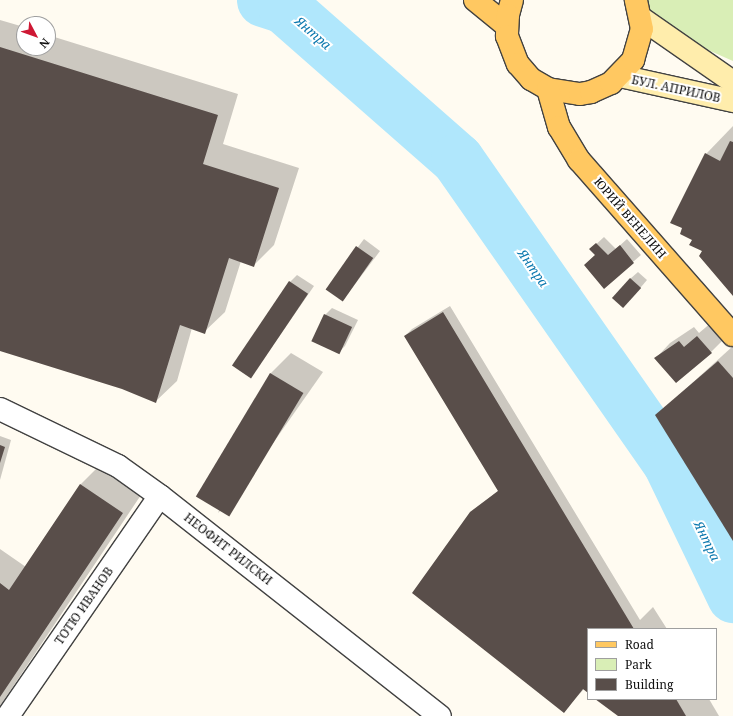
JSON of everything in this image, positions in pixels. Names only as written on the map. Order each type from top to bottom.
[{"type":"main road","points":[[475,0],[507,26]]},
{"type":"main road","points":[[512,0],[507,26],[509,46],[518,64],[531,79],[548,89],[569,94],[591,92],[620,76],[638,50],[639,9]]},
{"type":"main road","name":"БУЛ. АПРИЛОВ","points":[[639,9],[733,82]]},
{"type":"main road","name":"БУЛ. АПРИЛОВ","points":[[620,76],[733,101]]},
{"type":"main road","name":"ЮРИЙ ВЕНЕЛИН","points":[[548,89],[559,127],[571,149],[733,335]]},
{"type":"street","name":"НЕОФИТ РИЛСКИ","points":[[0,409],[118,466],[160,496],[440,716]]},
{"type":"street","name":"ТОТЮ ИВАНОВ","points":[[8,716],[160,496]]},
{"type":"green space","points":[[646,0],[733,0],[733,61],[699,46],[652,18]]},
{"type":"building","points":[[0,47],[16,52],[16,56],[29,56],[218,115],[203,164],[279,188],[254,267],[229,258],[205,334],[180,325],[156,403],[122,389],[0,351]]},
{"type":"building","points":[[730,141],[733,142],[733,296],[699,256],[702,251],[689,245],[692,240],[680,234],[682,228],[670,223],[705,153],[720,161]]},
{"type":"building","points":[[596,243],[608,255],[620,245],[634,263],[604,289],[584,265],[595,255],[589,249]]},
{"type":"building","points":[[356,246],[373,258],[343,301],[326,289]]},
{"type":"building","points":[[630,278],[641,288],[623,308],[612,298]]},
{"type":"building","points":[[289,281],[308,294],[251,378],[232,366]]},
{"type":"building","points":[[443,312],[633,628],[587,628],[587,692],[583,689],[564,713],[412,593],[470,512],[498,491],[404,336]]},
{"type":"building","points":[[324,314],[352,327],[339,354],[311,341]]},
{"type":"building","points":[[697,336],[712,353],[676,383],[654,358],[679,341],[684,347]]},
{"type":"building","points":[[718,361],[733,378],[733,541],[655,415]]},
{"type":"building","points":[[270,373],[303,393],[229,517],[196,496]]},
{"type":"building","points":[[0,445],[5,447],[0,463]]},
{"type":"building","points":[[80,484],[123,513],[0,697],[0,583],[9,590]]},
{"type":"building","points":[[596,700],[677,700],[686,716],[618,716]]},
{"type":"waterway","name":"Янтра","points":[[263,0],[284,7],[457,159],[669,463],[733,596]]}]
